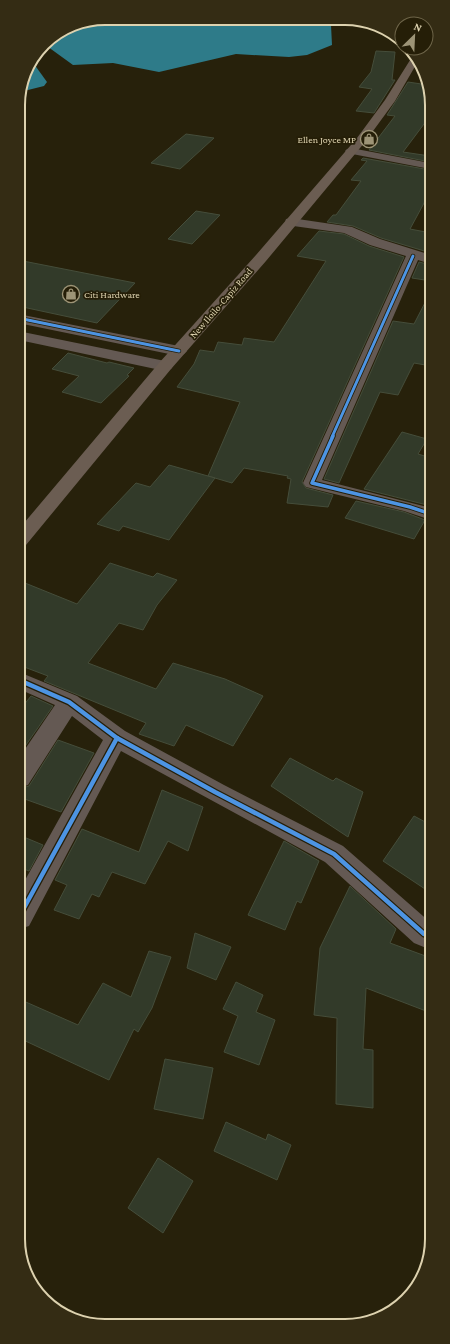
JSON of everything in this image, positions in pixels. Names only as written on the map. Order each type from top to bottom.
[{"type":"highway","name":"New Iloilo-Capiz Road","points":[[25,534],[165,366],[351,151],[390,102],[413,63]]},
{"type":"street","points":[[351,151],[425,165]]},
{"type":"street","points":[[291,222],[347,230],[413,256],[425,259]]},
{"type":"street","points":[[413,256],[312,483],[425,512]]},
{"type":"street","points":[[25,319],[179,351]]},
{"type":"street","points":[[25,336],[165,366]]},
{"type":"street","points":[[25,683],[69,702],[117,738],[214,792],[334,854],[425,934]]},
{"type":"street","points":[[25,769],[69,702]]},
{"type":"street","points":[[26,891],[117,738]]},
{"type":"water","points":[[331,25],[332,45],[307,55],[289,57],[236,54],[159,72],[113,63],[73,65],[49,47],[70,33],[79,29],[95,26]]},
{"type":"building","points":[[376,51],[394,52],[392,80],[395,80],[374,113],[356,111],[372,89],[359,87],[371,72]]},
{"type":"building","points":[[408,82],[422,84],[425,100],[425,123],[403,152],[425,155],[425,161],[369,150],[395,116],[387,115]]},
{"type":"building","points":[[186,134],[214,138],[180,169],[151,163]]},
{"type":"building","points":[[363,158],[425,169],[425,201],[410,229],[425,232],[425,251],[381,238],[353,226],[327,222],[333,215],[336,215],[361,181],[351,180],[367,161],[361,160]]},
{"type":"building","points":[[196,211],[220,215],[192,244],[168,239]]},
{"type":"building","points":[[319,231],[344,234],[369,246],[404,257],[302,482],[306,488],[333,495],[328,507],[287,503],[291,479],[287,478],[288,476],[244,468],[232,483],[208,476],[240,402],[177,387],[194,364],[200,350],[214,352],[218,342],[242,345],[244,338],[274,342],[326,261],[297,256]]},
{"type":"building","name":"Citi Hardware","points":[[25,261],[135,283],[97,323],[25,308]]},
{"type":"building","points":[[419,262],[425,264],[425,280],[412,278]]},
{"type":"building","points":[[425,303],[425,365],[414,363],[398,395],[380,392],[339,483],[324,479],[393,321],[414,324]]},
{"type":"building","points":[[68,353],[134,368],[127,375],[129,376],[101,403],[62,392],[79,376],[52,369]]},
{"type":"building","points":[[402,432],[425,438],[425,442],[418,454],[425,456],[425,504],[364,489]]},
{"type":"building","points":[[169,465],[215,478],[169,540],[123,526],[119,531],[97,524],[136,483],[150,487]]},
{"type":"building","points":[[356,501],[404,512],[425,520],[414,539],[345,518]]},
{"type":"building","points":[[110,563],[153,577],[157,573],[177,580],[157,605],[143,630],[119,623],[88,663],[156,689],[173,663],[225,679],[263,696],[233,746],[186,725],[174,746],[139,734],[146,723],[44,681],[48,676],[25,667],[25,583],[77,604]]},
{"type":"building","points":[[31,696],[53,706],[25,746],[25,704]]},
{"type":"building","points":[[58,740],[94,753],[61,812],[25,799],[25,787],[29,786]]},
{"type":"building","points":[[290,758],[333,781],[336,778],[363,792],[348,837],[271,786]]},
{"type":"building","points":[[162,790],[203,807],[188,851],[168,841],[145,884],[112,872],[99,897],[92,894],[79,919],[54,910],[67,885],[55,880],[82,829],[139,852]]},
{"type":"building","points":[[414,816],[425,822],[425,889],[383,861]]},
{"type":"building","points":[[25,838],[43,845],[29,871],[25,869]]},
{"type":"building","points":[[284,841],[319,861],[301,903],[297,901],[285,930],[248,915]]},
{"type":"building","points":[[350,886],[396,929],[390,943],[425,956],[425,1011],[366,988],[363,1049],[373,1050],[373,1108],[336,1104],[337,1018],[314,1015],[320,948]]},
{"type":"building","points":[[195,933],[231,947],[216,980],[187,968]]},
{"type":"building","points":[[149,951],[171,957],[152,1008],[138,1032],[134,1029],[109,1080],[25,1041],[25,1002],[78,1025],[103,983],[131,997]]},
{"type":"building","points":[[236,982],[263,995],[256,1012],[275,1020],[259,1065],[224,1052],[238,1016],[223,1009]]},
{"type":"building","points":[[165,1059],[213,1068],[203,1119],[154,1109]]},
{"type":"building","points":[[226,1122],[266,1140],[268,1134],[291,1145],[277,1180],[214,1151]]},
{"type":"building","points":[[158,1158],[193,1181],[163,1233],[128,1208]]},
{"type":"waterway","points":[[28,84],[37,82],[31,74]]},
{"type":"cycle path","points":[[413,256],[312,483],[425,512]]},
{"type":"cycle path","points":[[25,319],[179,351]]},
{"type":"cycle path","points":[[25,683],[69,702],[117,738],[215,792],[334,854],[425,934]]},
{"type":"cycle path","points":[[25,906],[117,738]]},
{"type":"place","name":"Ellen Joyce MP","points":[[369,139]]},
{"type":"place","name":"Citi Hardware","points":[[71,294]]}]
